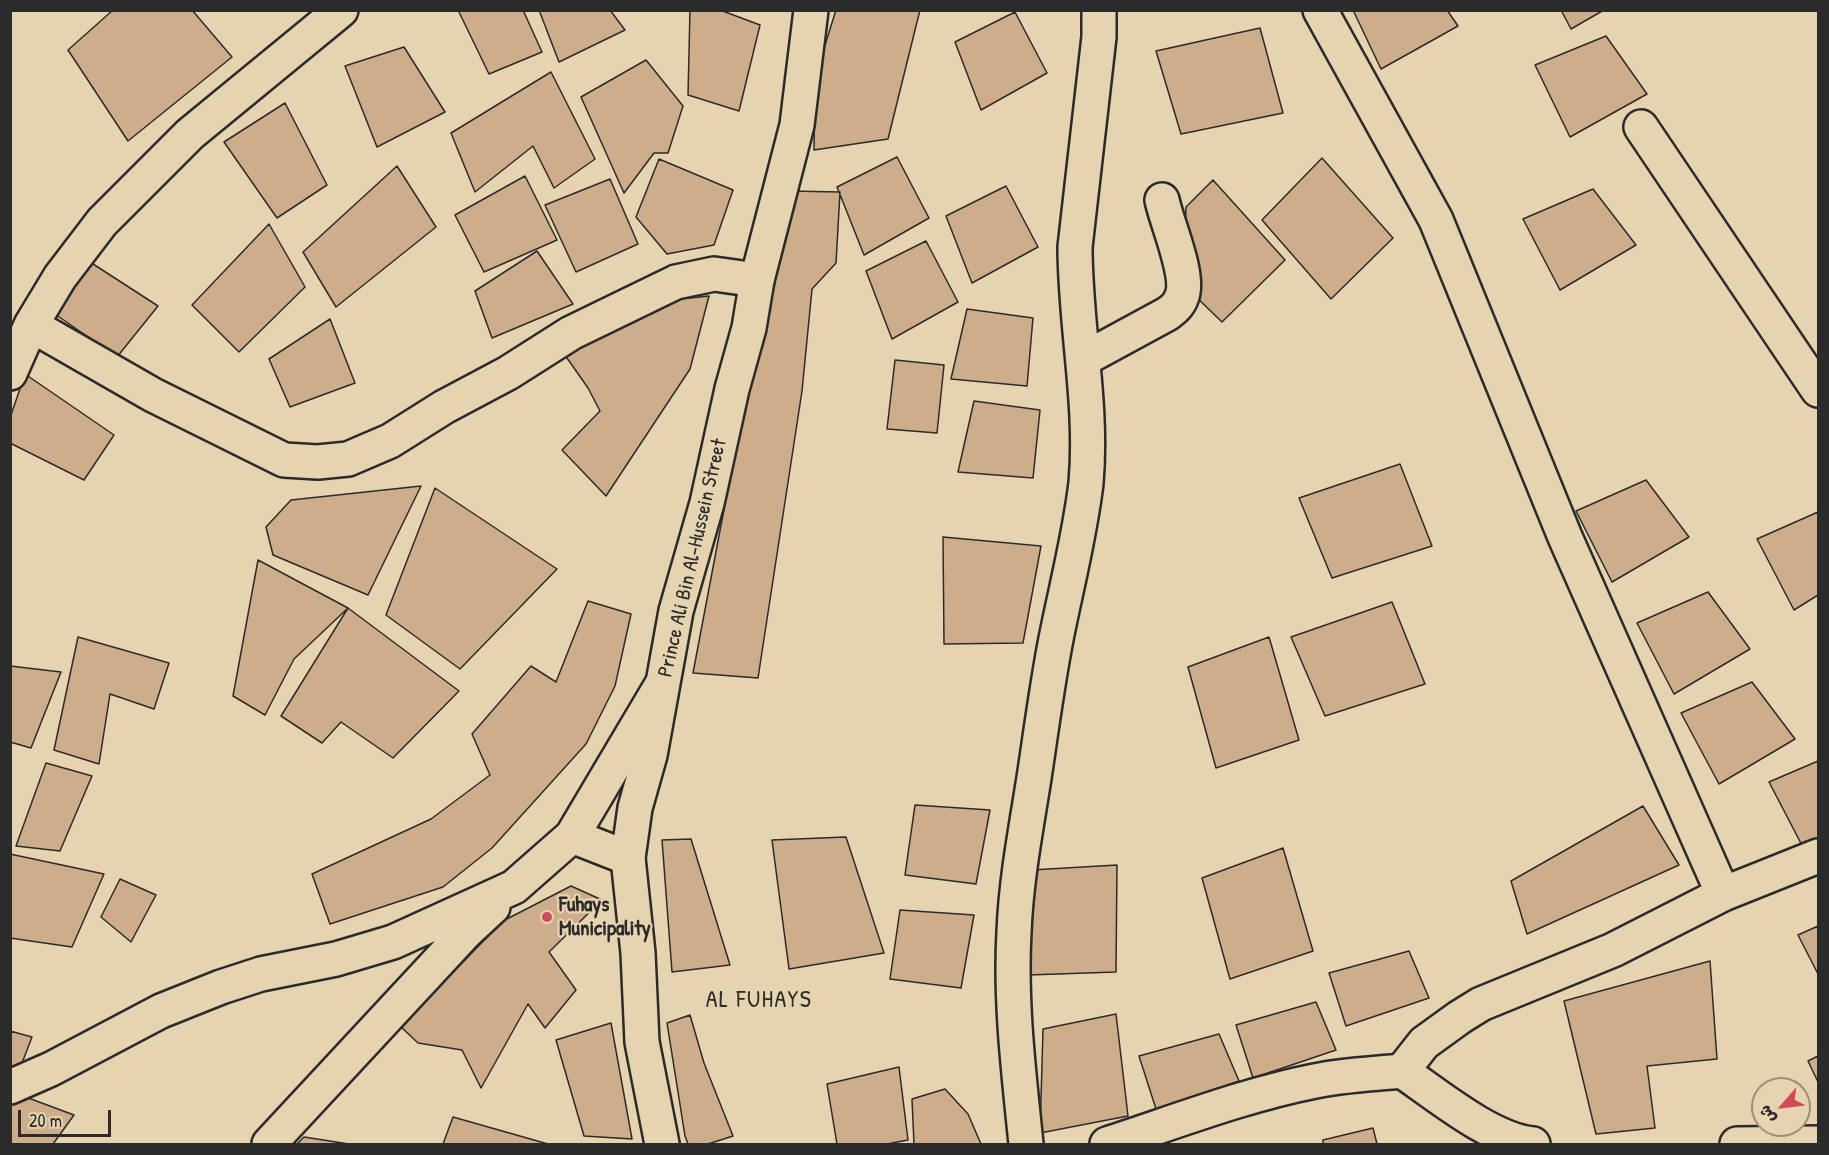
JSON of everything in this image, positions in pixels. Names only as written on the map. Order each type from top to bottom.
[{"type":"street","points":[[10,373],[31,325],[60,277],[102,222],[190,134],[341,10]]},
{"type":"street","name":"Prince Ali Bin Al-Hussein Street","points":[[662,1144],[642,1042],[638,953],[628,858],[635,808],[650,755],[676,611],[707,503],[732,389],[749,328],[757,280],[796,125],[811,10]]},
{"type":"street","points":[[1026,1144],[1016,1042],[1013,982],[1014,930],[1020,869],[1055,642],[1086,484],[1088,433],[1084,358],[1075,279],[1075,248],[1099,37],[1099,10]]},
{"type":"street","points":[[1320,10],[1436,220],[1565,537],[1723,894]]},
{"type":"street","points":[[1641,127],[1818,390]]},
{"type":"street","points":[[1084,358],[1178,306],[1185,280],[1162,200]]},
{"type":"street","points":[[31,325],[153,395],[284,460],[318,462],[348,459],[390,441],[444,407],[508,373],[571,333],[676,282],[714,274],[757,280]]},
{"type":"street","points":[[269,1144],[465,933],[572,836],[663,681]]},
{"type":"street","points":[[572,836],[628,858]]},
{"type":"street","points":[[1402,1071],[1424,1043],[1481,1004],[1613,950],[1723,894],[1818,856]]},
{"type":"street","points":[[10,1087],[51,1069],[161,1011],[221,987],[261,974],[336,959],[393,942],[514,887]]},
{"type":"street","points":[[1107,1144],[1206,1110],[1312,1082],[1336,1077],[1402,1071],[1474,1120],[1500,1134],[1533,1144]]},
{"type":"street","points":[[1737,1144],[1818,1143]]},
{"type":"building","points":[[113,10],[192,10],[232,57],[128,141],[68,50]]},
{"type":"building","points":[[458,10],[523,10],[542,52],[489,74]]},
{"type":"building","points":[[539,10],[610,10],[625,30],[559,62]]},
{"type":"building","points":[[690,10],[720,10],[760,25],[739,111],[688,95]]},
{"type":"building","points":[[836,10],[920,10],[888,139],[814,150],[815,77]]},
{"type":"building","points":[[1353,10],[1447,10],[1458,26],[1381,69]]},
{"type":"building","points":[[1561,10],[1604,10],[1571,29]]},
{"type":"building","points":[[1015,12],[1047,73],[981,110],[955,42]]},
{"type":"building","points":[[1260,28],[1283,113],[1181,134],[1156,51]]},
{"type":"building","points":[[1606,36],[1647,94],[1570,137],[1535,65]]},
{"type":"building","points":[[404,47],[445,112],[377,147],[345,66]]},
{"type":"building","points":[[646,60],[683,106],[668,153],[654,153],[624,193],[581,97]]},
{"type":"building","points":[[551,72],[595,159],[554,188],[533,146],[475,192],[451,133]]},
{"type":"building","points":[[285,103],[327,185],[277,218],[224,142]]},
{"type":"building","points":[[897,157],[929,218],[864,255],[837,187]]},
{"type":"building","points":[[1322,158],[1393,238],[1331,299],[1262,220]]},
{"type":"building","points":[[659,159],[733,190],[714,245],[667,254],[636,217]]},
{"type":"building","points":[[397,166],[436,227],[336,307],[303,252]]},
{"type":"building","points":[[525,176],[557,240],[484,272],[455,215]]},
{"type":"building","points":[[610,179],[638,244],[576,272],[545,205]]},
{"type":"building","points":[[1213,180],[1285,260],[1222,322],[1193,294],[1185,238],[1186,207]]},
{"type":"building","points":[[1006,186],[1038,247],[972,283],[946,216]]},
{"type":"building","points":[[1593,189],[1636,245],[1560,290],[1523,219]]},
{"type":"building","points":[[790,191],[840,192],[836,263],[812,289],[802,391],[758,678],[693,673],[740,425]]},
{"type":"building","points":[[269,224],[305,287],[239,352],[192,305]]},
{"type":"building","points":[[926,241],[958,302],[892,339],[866,271]]},
{"type":"building","points":[[537,251],[573,304],[492,338],[475,291]]},
{"type":"building","points":[[90,262],[158,306],[117,357],[52,312]]},
{"type":"building","points":[[709,296],[690,369],[606,496],[562,450],[600,411],[588,388],[560,348],[671,300]]},
{"type":"building","points":[[967,309],[1033,318],[1027,386],[951,379]]},
{"type":"building","points":[[330,319],[355,383],[290,407],[269,359]]},
{"type":"building","points":[[895,360],[944,365],[937,433],[887,429]]},
{"type":"building","points":[[25,374],[114,435],[84,480],[10,443],[10,418]]},
{"type":"building","points":[[974,401],[1040,410],[1033,478],[958,472]]},
{"type":"building","points":[[1400,464],[1432,546],[1332,578],[1299,498]]},
{"type":"building","points":[[1646,480],[1689,537],[1612,582],[1576,511]]},
{"type":"building","points":[[421,486],[368,595],[273,555],[266,527],[291,500]]},
{"type":"building","points":[[435,488],[557,569],[460,669],[386,615]]},
{"type":"building","points":[[1818,512],[1818,595],[1794,610],[1757,539]]},
{"type":"building","points":[[943,537],[1041,546],[1023,643],[944,644]]},
{"type":"building","points":[[258,560],[348,608],[294,659],[265,715],[233,696]]},
{"type":"building","points":[[1708,592],[1750,649],[1674,694],[1637,623]]},
{"type":"building","points":[[588,601],[631,614],[615,686],[586,744],[492,848],[443,887],[330,924],[312,874],[431,819],[490,775],[472,734],[531,666],[556,682]]},
{"type":"building","points":[[1392,602],[1425,684],[1325,716],[1291,637]]},
{"type":"building","points":[[348,608],[459,691],[393,758],[341,722],[322,743],[281,716]]},
{"type":"building","points":[[78,637],[169,663],[154,709],[110,694],[99,764],[54,750]]},
{"type":"building","points":[[1269,637],[1299,740],[1216,768],[1188,667]]},
{"type":"building","points":[[10,666],[61,672],[31,748],[10,742]]},
{"type":"building","points":[[1752,682],[1795,739],[1719,784],[1681,713]]},
{"type":"building","points":[[1818,761],[1818,846],[1806,853],[1769,782]]},
{"type":"building","points":[[46,763],[92,776],[60,851],[16,846]]},
{"type":"building","points":[[915,805],[990,810],[976,884],[905,875]]},
{"type":"building","points":[[1643,806],[1679,865],[1527,934],[1511,881]]},
{"type":"building","points":[[846,837],[884,953],[789,969],[772,840]]},
{"type":"building","points":[[691,839],[730,965],[672,972],[662,840]]},
{"type":"building","points":[[1283,848],[1313,951],[1230,979],[1202,878]]},
{"type":"building","points":[[10,854],[104,874],[72,947],[10,938]]},
{"type":"building","points":[[1117,865],[1116,972],[1028,975],[1031,870]]},
{"type":"building","points":[[120,879],[156,895],[131,942],[101,917]]},
{"type":"building","points":[[571,886],[602,900],[549,952],[576,990],[545,1028],[528,1004],[481,1088],[462,1050],[418,1043],[400,1026],[503,921]]},
{"type":"building","points":[[900,910],[974,915],[961,988],[890,979]]},
{"type":"building","points":[[1818,926],[1818,974],[1798,935]]},
{"type":"building","points":[[1409,951],[1429,998],[1346,1026],[1329,973]]},
{"type":"building","points":[[1710,961],[1717,1059],[1647,1066],[1655,1128],[1596,1134],[1564,1001]]},
{"type":"building","points":[[1316,1002],[1336,1050],[1253,1078],[1236,1025]]},
{"type":"building","points":[[1116,1014],[1128,1116],[1040,1133],[1043,1029]]},
{"type":"building","points":[[690,1015],[704,1063],[733,1136],[708,1144],[688,1144],[685,1136],[667,1023]]},
{"type":"building","points":[[611,1023],[632,1139],[584,1136],[556,1040]]},
{"type":"building","points":[[10,1031],[32,1037],[19,1071],[10,1075]]},
{"type":"building","points":[[1219,1034],[1239,1081],[1156,1109],[1139,1056]]},
{"type":"building","points":[[1818,1056],[1818,1082],[1808,1061]]},
{"type":"building","points":[[899,1067],[908,1140],[887,1144],[837,1144],[827,1084]]},
{"type":"building","points":[[945,1089],[968,1114],[981,1144],[914,1144],[912,1099]]},
{"type":"building","points":[[23,1096],[74,1115],[53,1144],[10,1144],[10,1104]]},
{"type":"building","points":[[453,1117],[548,1144],[443,1144]]},
{"type":"building","points":[[1373,1128],[1377,1144],[1323,1144],[1323,1140]]},
{"type":"building","points":[[304,1137],[349,1144],[297,1144]]},
{"type":"place","name":"Fuhays Municipality","points":[[547,917]]},
{"type":"district","name":"AL FUHAYS","points":[[759,1001]]}]
